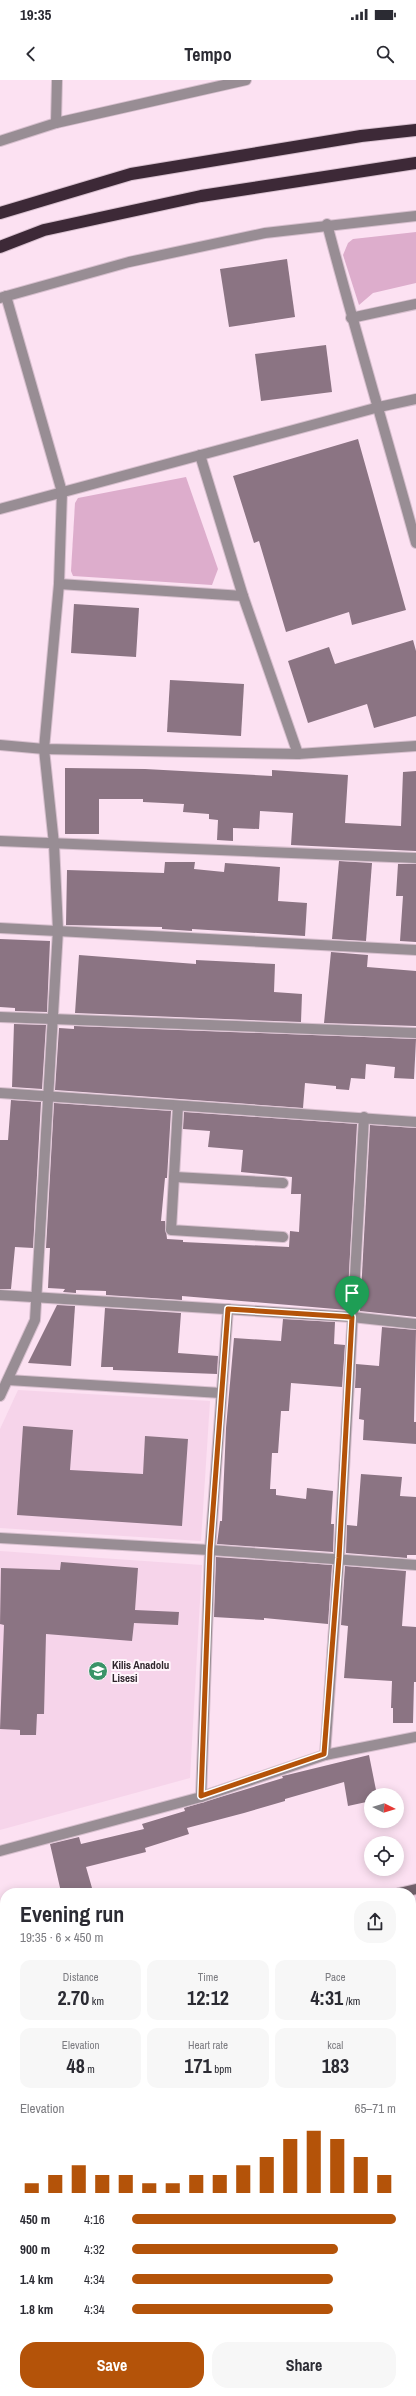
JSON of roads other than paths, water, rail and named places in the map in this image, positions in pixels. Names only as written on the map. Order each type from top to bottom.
[{"type":"highway","points":[[0,213],[130,174],[361,136],[416,130]]},
{"type":"highway","points":[[0,246],[44,230],[201,196],[416,163]]},
{"type":"street","points":[[56,123],[57,80]]},
{"type":"street","points":[[0,141],[56,123],[224,82],[246,80]]},
{"type":"street","points":[[0,1396],[35,1320],[35,1297],[58,930],[54,844],[44,749],[59,584],[62,492],[3,297],[129,262],[265,233],[327,224],[416,216]]},
{"type":"street","points":[[327,224],[351,318],[379,407],[416,543]]},
{"type":"street","points":[[351,318],[416,304]]},
{"type":"street","points":[[0,509],[379,407],[416,399]]},
{"type":"street","points":[[200,455],[243,596],[298,754]]},
{"type":"street","points":[[59,584],[243,596]]},
{"type":"street","points":[[0,745],[44,749],[298,754],[416,746]]},
{"type":"street","points":[[0,841],[416,858]]},
{"type":"street","points":[[0,928],[416,950]]},
{"type":"street","points":[[0,1017],[416,1033]]},
{"type":"street","points":[[0,1093],[48,1094],[178,1106],[364,1117],[416,1122]]},
{"type":"street","points":[[178,1106],[171,1230],[283,1237]]},
{"type":"street","points":[[324,1754],[339,1558],[364,1117]]},
{"type":"street","points":[[175,1176],[282,1183]]},
{"type":"street","points":[[0,1295],[352,1317],[416,1324]]},
{"type":"street","points":[[201,1796],[210,1550],[228,1309]]},
{"type":"street","points":[[8,1380],[221,1393]]},
{"type":"street","points":[[0,1538],[339,1558],[416,1565]]},
{"type":"street","points":[[0,1851],[201,1796],[324,1754],[416,1737]]},
{"type":"place","name":"Kilis Anadolu Lisesi","points":[[98,1671]]}]
